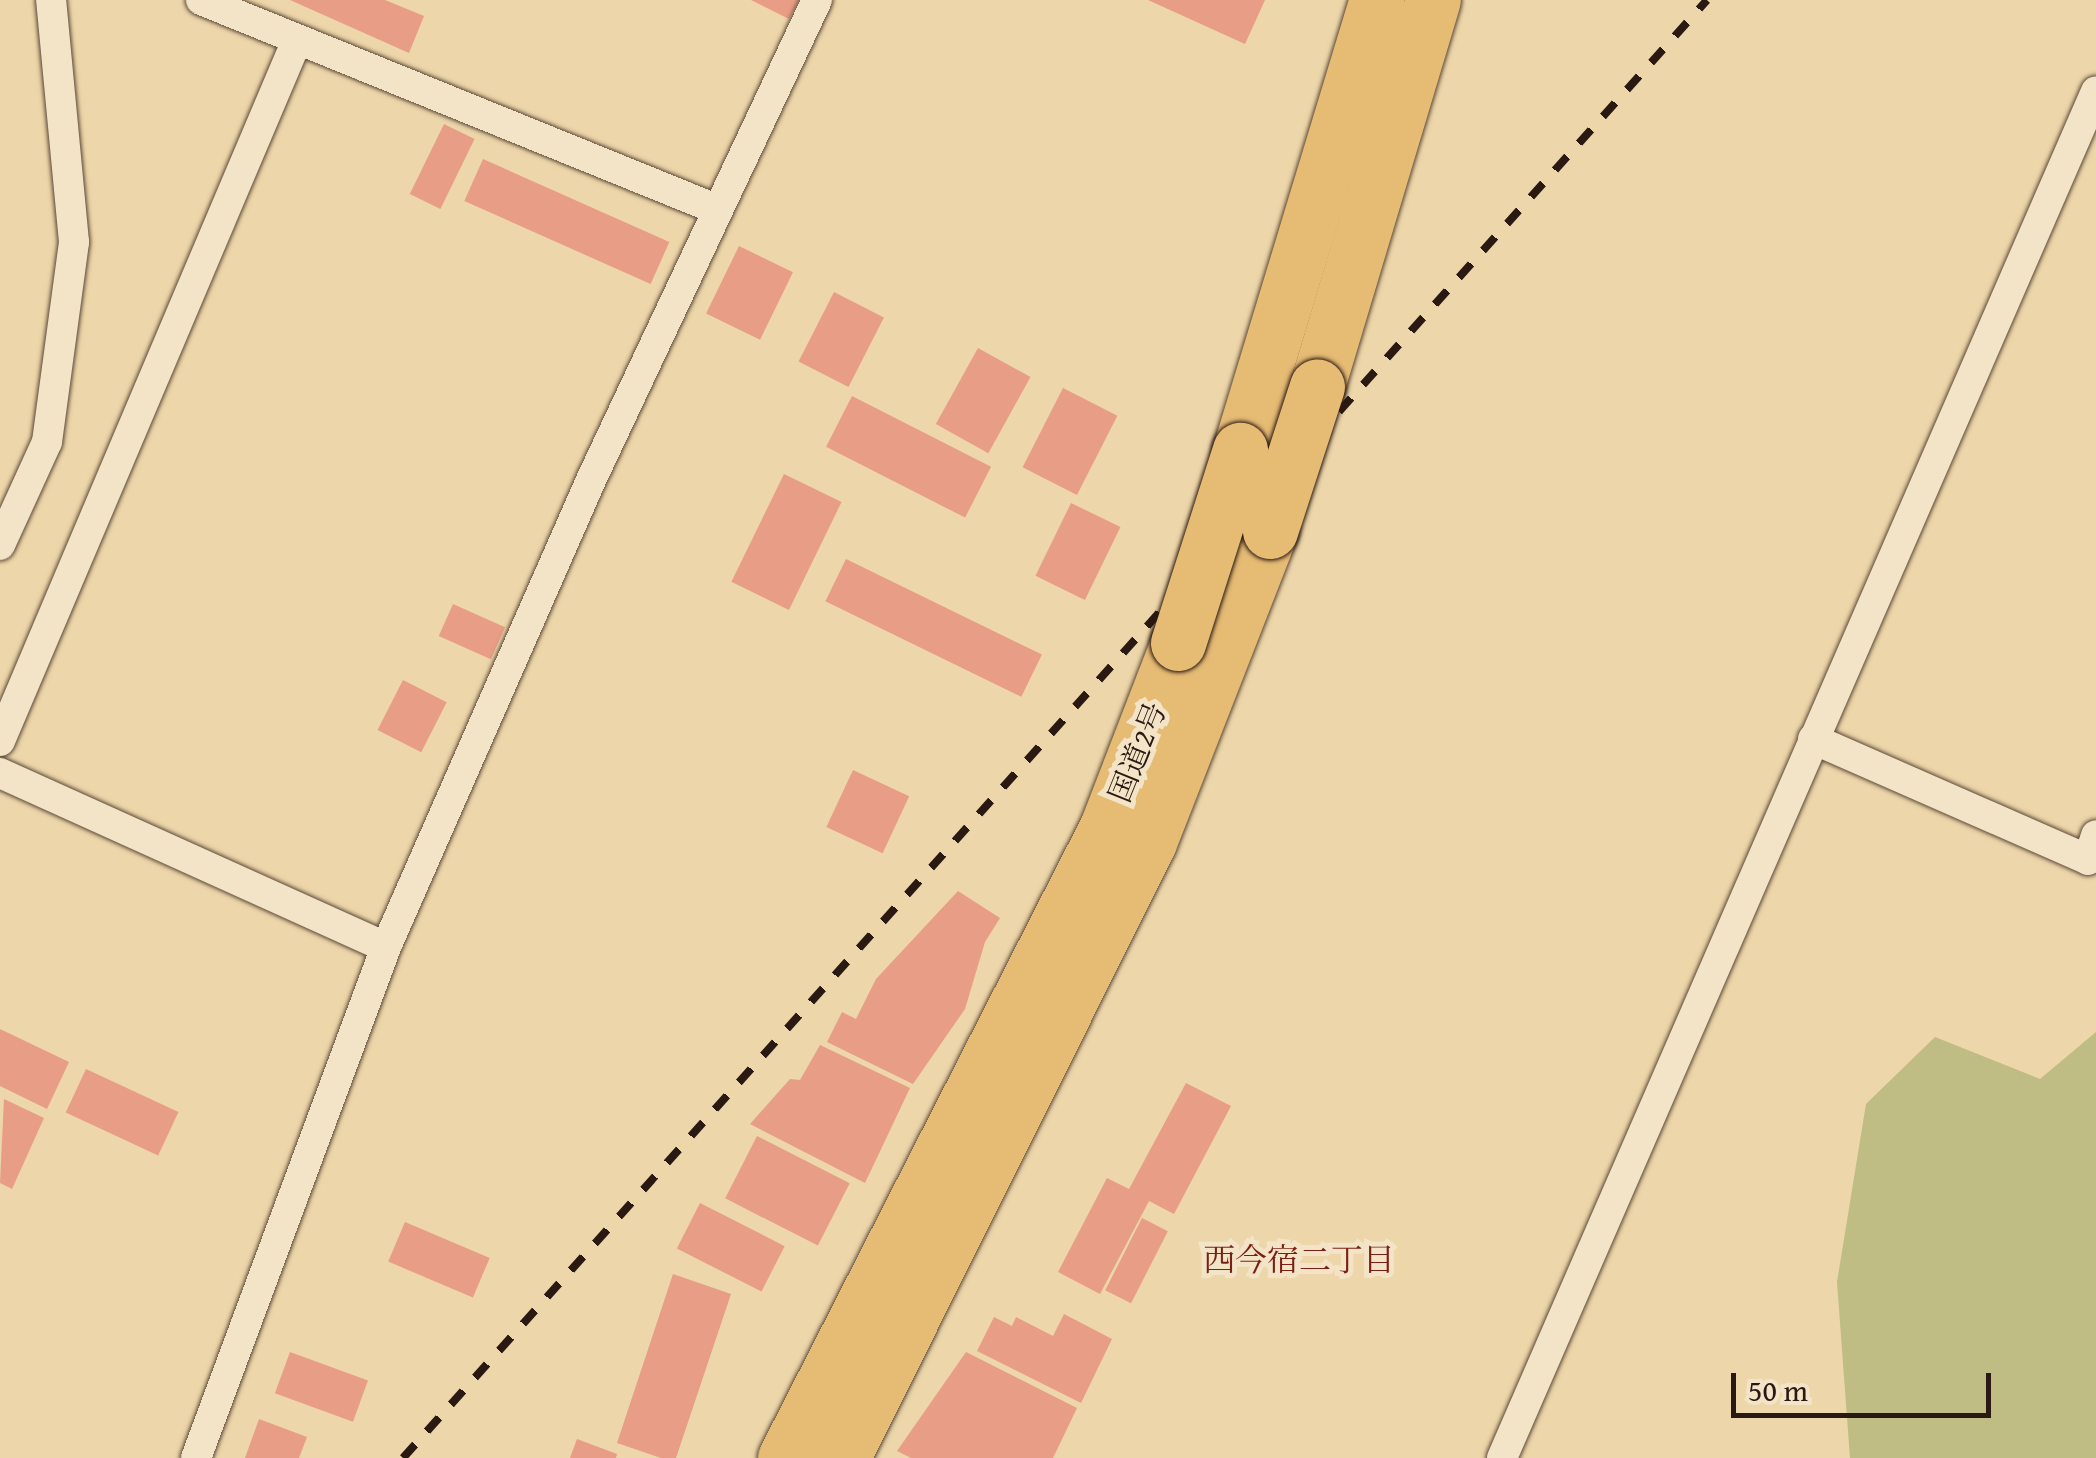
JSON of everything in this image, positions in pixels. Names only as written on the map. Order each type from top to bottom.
[{"type":"highway","name":"国道2号","points":[[784,1458],[1107,827],[1178,643],[1378,0]]},
{"type":"highway","name":"国道2号","points":[[842,1458],[1149,842],[1270,530],[1433,0]]},
{"type":"street","points":[[0,545],[47,442],[74,242],[51,0]]},
{"type":"street","points":[[200,0],[716,209]]},
{"type":"street","points":[[196,1458],[386,947],[716,209],[818,0]]},
{"type":"street","points":[[0,741],[297,40]]},
{"type":"street","points":[[1502,1458],[2096,91]]},
{"type":"street","points":[[1814,740],[2088,860],[2096,835]]},
{"type":"street","points":[[0,773],[386,947]]},
{"type":"shaded area","points":[[2096,1032],[2096,1458],[1850,1458],[1837,1282],[1866,1104],[1935,1037],[2040,1079]]},
{"type":"building","points":[[290,0],[385,0],[424,16],[409,53]]},
{"type":"building","points":[[751,0],[799,0],[789,19]]},
{"type":"building","points":[[1148,0],[1265,0],[1245,44]]},
{"type":"building","points":[[444,124],[475,139],[440,209],[410,194]]},
{"type":"building","points":[[483,159],[669,242],[651,284],[464,201]]},
{"type":"building","points":[[739,246],[793,272],[760,340],[706,313]]},
{"type":"building","points":[[834,292],[884,317],[848,387],[799,361]]},
{"type":"building","points":[[978,348],[1030,377],[988,453],[936,424]]},
{"type":"building","points":[[1063,388],[1117,416],[1077,495],[1023,467]]},
{"type":"building","points":[[852,396],[991,467],[965,518],[826,447]]},
{"type":"building","points":[[784,474],[842,502],[789,610],[731,582]]},
{"type":"building","points":[[1071,503],[1120,527],[1085,600],[1035,576]]},
{"type":"building","points":[[846,559],[1042,655],[1021,697],[825,601]]},
{"type":"building","points":[[453,604],[505,627],[491,659],[439,636]]},
{"type":"building","points":[[403,680],[447,702],[421,752],[378,730]]},
{"type":"building","points":[[853,770],[909,796],[883,853],[826,827]]},
{"type":"building","points":[[958,891],[1000,918],[985,942],[965,1009],[913,1084],[827,1042],[842,1012],[856,1019],[876,979]]},
{"type":"building","points":[[0,1029],[69,1062],[47,1109],[0,1086]]},
{"type":"building","points":[[820,1045],[910,1088],[865,1183],[750,1124],[790,1079],[800,1080]]},
{"type":"building","points":[[86,1069],[178,1112],[158,1156],[66,1113]]},
{"type":"building","points":[[1186,1083],[1231,1106],[1174,1214],[1149,1201],[1100,1294],[1058,1272],[1107,1178],[1129,1189]]},
{"type":"building","points":[[4,1099],[44,1118],[12,1189],[0,1183]]},
{"type":"building","points":[[757,1136],[850,1183],[818,1246],[725,1198]]},
{"type":"building","points":[[700,1203],[785,1246],[761,1292],[677,1248]]},
{"type":"building","points":[[1142,1218],[1168,1231],[1131,1303],[1105,1290]]},
{"type":"building","points":[[405,1222],[490,1258],[473,1298],[388,1262]]},
{"type":"building","points":[[673,1274],[731,1294],[676,1458],[661,1458],[617,1443]]},
{"type":"building","points":[[1064,1314],[1112,1339],[1081,1403],[977,1351],[994,1317],[1012,1326],[1016,1317],[1053,1336]]},
{"type":"building","points":[[290,1352],[368,1380],[353,1422],[275,1393]]},
{"type":"building","points":[[966,1352],[1077,1408],[1053,1458],[911,1458],[897,1451]]},
{"type":"building","points":[[259,1419],[307,1437],[299,1458],[245,1458]]},
{"type":"building","points":[[577,1439],[617,1454],[616,1458],[570,1458]]},
{"type":"railway","points":[[403,1458],[1707,0]]},
{"type":"district","name":"西今宿二丁目","points":[[1299,1260]]}]
